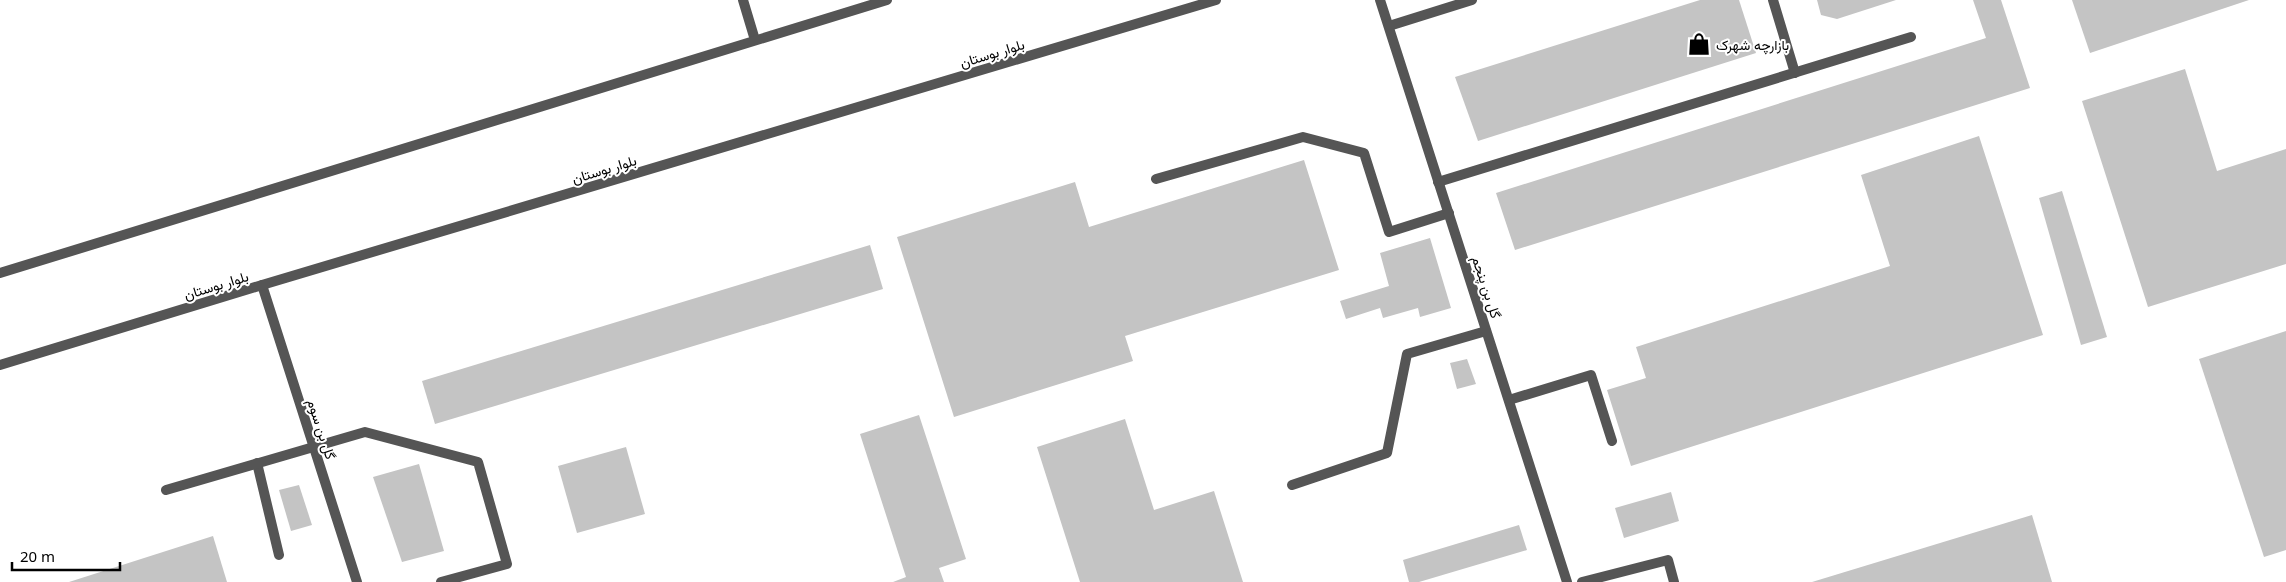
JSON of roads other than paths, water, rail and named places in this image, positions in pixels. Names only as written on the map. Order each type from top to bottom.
[{"type":"street","points":[[743,0],[755,40]]},
{"type":"street","points":[[0,273],[887,0]]},
{"type":"street","name":"بلوار بوستان","points":[[0,366],[262,285],[1216,0]]},
{"type":"street","name":"گل بن پنجم","points":[[1380,0],[1567,582]]},
{"type":"street","points":[[1388,26],[1472,0]]},
{"type":"street","points":[[1774,0],[1795,73]]},
{"type":"street","points":[[1438,182],[1911,37]]},
{"type":"street","points":[[1156,179],[1303,137],[1364,153],[1389,232],[1449,213]]},
{"type":"street","name":"گل بن سوم","points":[[262,285],[357,582]]},
{"type":"street","points":[[1292,485],[1388,452],[1407,354],[1486,331]]},
{"type":"street","points":[[1509,400],[1591,375],[1612,441]]},
{"type":"street","points":[[166,490],[365,432],[478,462],[507,564],[441,582]]},
{"type":"street","points":[[257,463],[279,555]]},
{"type":"street","points":[[1582,582],[1668,560],[1674,582]]},
{"type":"place","name":"بازارچه شهرک","points":[[1699,44]]}]
